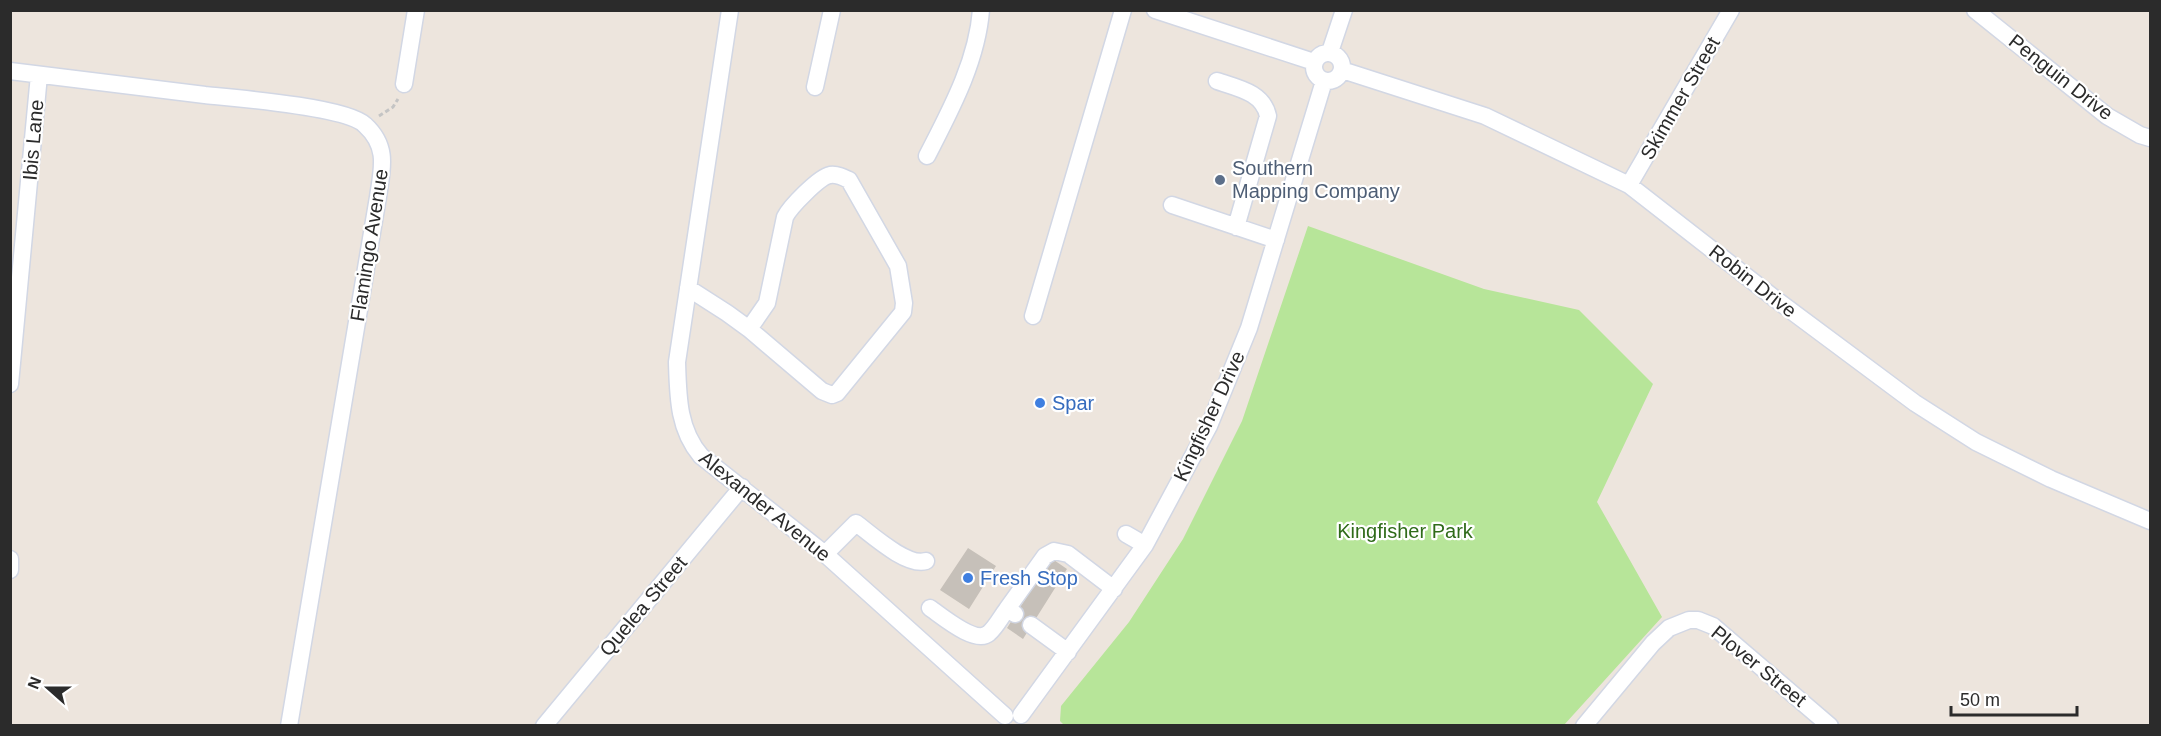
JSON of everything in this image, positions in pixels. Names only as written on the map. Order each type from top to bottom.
[{"type":"street","points":[[404,84],[416,10]]},
{"type":"street","name":"Alexander Avenue","points":[[730,10],[677,362],[678,402],[692,445],[701,456],[825,554],[1013,721]]},
{"type":"street","points":[[816,87],[832,10]]},
{"type":"street","points":[[927,156],[955,101],[975,44],[981,10]]},
{"type":"street","points":[[1033,316],[1123,10]]},
{"type":"street","points":[[1155,10],[1314,62]]},
{"type":"street","points":[[1330,52],[1344,10]]},
{"type":"street","name":"Skimmer Street","points":[[1629,185],[1731,10]]},
{"type":"street","name":"Penguin Drive","points":[[1975,10],[2107,116],[2140,135],[2151,138]]},
{"type":"street","points":[[1330,52],[1340,59],[1342,70],[1334,80],[1324,81],[1316,75],[1313,69],[1314,62],[1320,54],[1330,52]]},
{"type":"street","name":"Robin Drive","points":[[1342,70],[1485,116],[1629,185],[1914,403],[1976,442],[2051,479],[2151,520]]},
{"type":"street","points":[[10,71],[291,105],[347,116],[363,123]]},
{"type":"street","name":"Ibis Lane","points":[[10,384],[39,75]]},
{"type":"street","points":[[1216,81],[1254,95],[1261,101],[1268,116],[1236,227]]},
{"type":"street","name":"Kingfisher Drive","points":[[1013,721],[1068,652],[1145,545],[1209,426],[1249,328],[1324,81]]},
{"type":"street","name":"Flamingo Avenue","points":[[289,726],[384,160],[375,136],[363,123]]},
{"type":"street","points":[[688,288],[749,329],[822,392],[832,395],[837,393],[903,312],[904,303],[898,267],[849,180],[835,175],[825,177],[791,206],[784,223],[767,303],[749,329]]},
{"type":"street","points":[[1172,205],[1276,240]]},
{"type":"street","name":"Quelea Street","points":[[544,726],[742,487]]},
{"type":"street","points":[[825,554],[856,524],[906,558],[917,563],[926,561]]},
{"type":"street","points":[[1126,534],[1145,545]]},
{"type":"street","points":[[930,608],[969,634],[980,636],[988,634],[1011,612],[1045,556],[1054,551],[1068,554],[1114,589]]},
{"type":"street","points":[[10,559],[10,570]]},
{"type":"street","name":"Plover Street","points":[[1584,726],[1653,643],[1669,628],[1689,620],[1698,620],[1713,626],[1830,726]]},
{"type":"street","points":[[1031,625],[1068,652]]},
{"type":"path","points":[[363,123],[393,107],[400,97],[404,84]]},
{"type":"green space","name":"Kingfisher Park","points":[[1308,226],[1484,289],[1579,310],[1653,384],[1597,502],[1662,617],[1564,725],[1065,726],[1060,721],[1061,706],[1129,622],[1183,539],[1242,421]]},
{"type":"building","name":"Fresh Stop","points":[[968,548],[996,566],[969,609],[940,590]]},
{"type":"building","points":[[1051,558],[1067,569],[1023,639],[1007,628]]},
{"type":"place","name":"Southern Mapping Company","points":[[1220,180]]},
{"type":"place","name":"Spar","points":[[1040,403]]},
{"type":"place","name":"Fresh Stop","points":[[968,578]]}]
